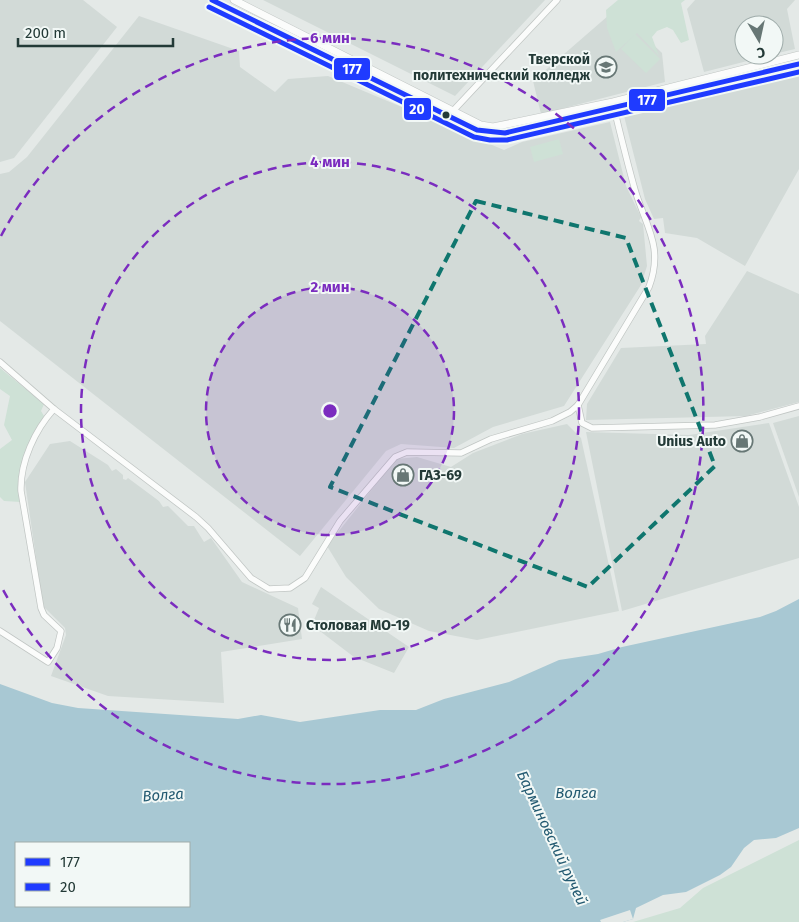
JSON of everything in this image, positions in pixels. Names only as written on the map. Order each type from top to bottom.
[{"type":"street","points":[[212,0],[451,113],[481,125],[499,127],[799,64]]},
{"type":"street","points":[[234,0],[451,113]]},
{"type":"street","points":[[451,113],[558,0]]},
{"type":"street","points":[[614,104],[799,55]]},
{"type":"street","points":[[0,362],[54,409],[196,517],[208,528],[245,573],[262,586],[273,590],[290,588],[305,578],[316,563],[340,521],[383,469],[398,455],[408,452],[462,452],[491,439],[558,418],[578,405],[649,287],[655,268],[654,240],[637,195],[614,104]]},
{"type":"street","points":[[578,405],[582,422],[592,428],[716,425],[760,417],[799,406]]},
{"type":"street","points":[[0,631],[48,662],[62,636],[61,631],[44,615],[41,608],[21,491],[21,482],[30,448],[38,430],[54,409]]},
{"type":"highlighted area","points":[[476,201],[626,238],[715,466],[588,587],[330,487]]},
{"type":"shaded area","points":[[0,0],[83,0],[117,27],[14,158],[0,162]]},
{"type":"shaded area","points":[[263,0],[545,0],[455,96]]},
{"type":"shaded area","points":[[695,0],[795,0],[787,9],[795,49],[784,52],[784,15],[734,15],[734,64],[704,72],[687,9]]},
{"type":"shaded area","name":"Тверской политехнический колледж","points":[[616,9],[662,53],[665,82],[541,114],[533,81]]},
{"type":"shaded area","points":[[139,16],[239,51],[240,67],[275,92],[288,79],[328,76],[504,150],[522,142],[610,122],[626,186],[641,217],[639,221],[643,224],[647,266],[641,285],[564,406],[493,427],[454,448],[401,444],[386,451],[300,556],[0,321],[0,174],[9,172],[27,157]]},
{"type":"shaded area","points":[[799,75],[799,169],[745,266],[697,238],[665,233],[663,218],[654,219],[645,199],[624,116]]},
{"type":"shaded area","points":[[747,271],[799,294],[799,402],[746,416],[586,420],[587,404],[621,348],[706,344],[705,336]]},
{"type":"shaded area","points":[[799,416],[799,497],[773,423]]},
{"type":"shaded area","points":[[769,423],[799,507],[799,558],[622,611],[586,432],[689,435]]},
{"type":"shaded area","points":[[567,424],[581,438],[619,611],[477,640],[429,631],[379,609],[346,577],[327,546],[396,459],[417,457],[451,467],[473,453],[522,434]]},
{"type":"shaded area","points":[[70,441],[108,465],[112,471],[116,469],[123,475],[123,479],[126,480],[128,478],[159,501],[163,507],[168,506],[188,526],[194,526],[204,542],[211,538],[242,582],[298,608],[302,639],[221,652],[224,703],[108,696],[51,676],[66,635],[65,628],[43,606],[25,482],[50,444]]},
{"type":"shaded area","points":[[321,587],[409,647],[394,673],[354,657],[312,625],[319,608],[312,604]]},
{"type":"green space","points":[[618,0],[685,0],[681,3],[689,40],[681,43],[673,30],[667,27],[657,31],[652,37],[659,56],[637,33],[616,52],[607,28],[606,10]]},
{"type":"green space","points":[[635,34],[660,59],[646,73],[621,49]]},
{"type":"green space","points":[[559,139],[563,154],[534,162],[530,147]]},
{"type":"green space","points":[[0,368],[44,404],[41,411],[44,416],[30,447],[21,502],[4,501],[0,497],[0,449],[12,440],[4,425],[10,396],[0,389]]},
{"type":"green space","points":[[799,840],[799,922],[633,922],[680,908],[703,888]]},
{"type":"water","name":"Волга","points":[[799,599],[799,828],[776,838],[754,840],[744,848],[731,867],[720,875],[686,892],[663,895],[636,908],[633,919],[623,922],[0,922],[0,684],[52,703],[78,708],[238,719],[261,715],[300,722],[380,710],[416,710],[444,699],[509,682],[559,660],[598,654],[760,617]]},
{"type":"pier","points":[[630,910],[633,919],[623,922],[601,922],[600,920]]},
{"type":"transit line","name":"177","points":[[212,0],[477,130],[505,133],[799,64]]},
{"type":"transit line","name":"20","points":[[209,7],[474,137],[490,140],[507,140],[799,72]]},
{"type":"place","name":"Тверской политехнический колледж","points":[[606,67]]},
{"type":"place","name":"Unius Auto","points":[[742,441]]},
{"type":"place","name":"ГАЗ-69","points":[[403,475]]},
{"type":"place","name":"Столовая МО-19","points":[[290,625]]},
{"type":"water label","name":"Барминовский ручей","points":[[552,838]]}]
